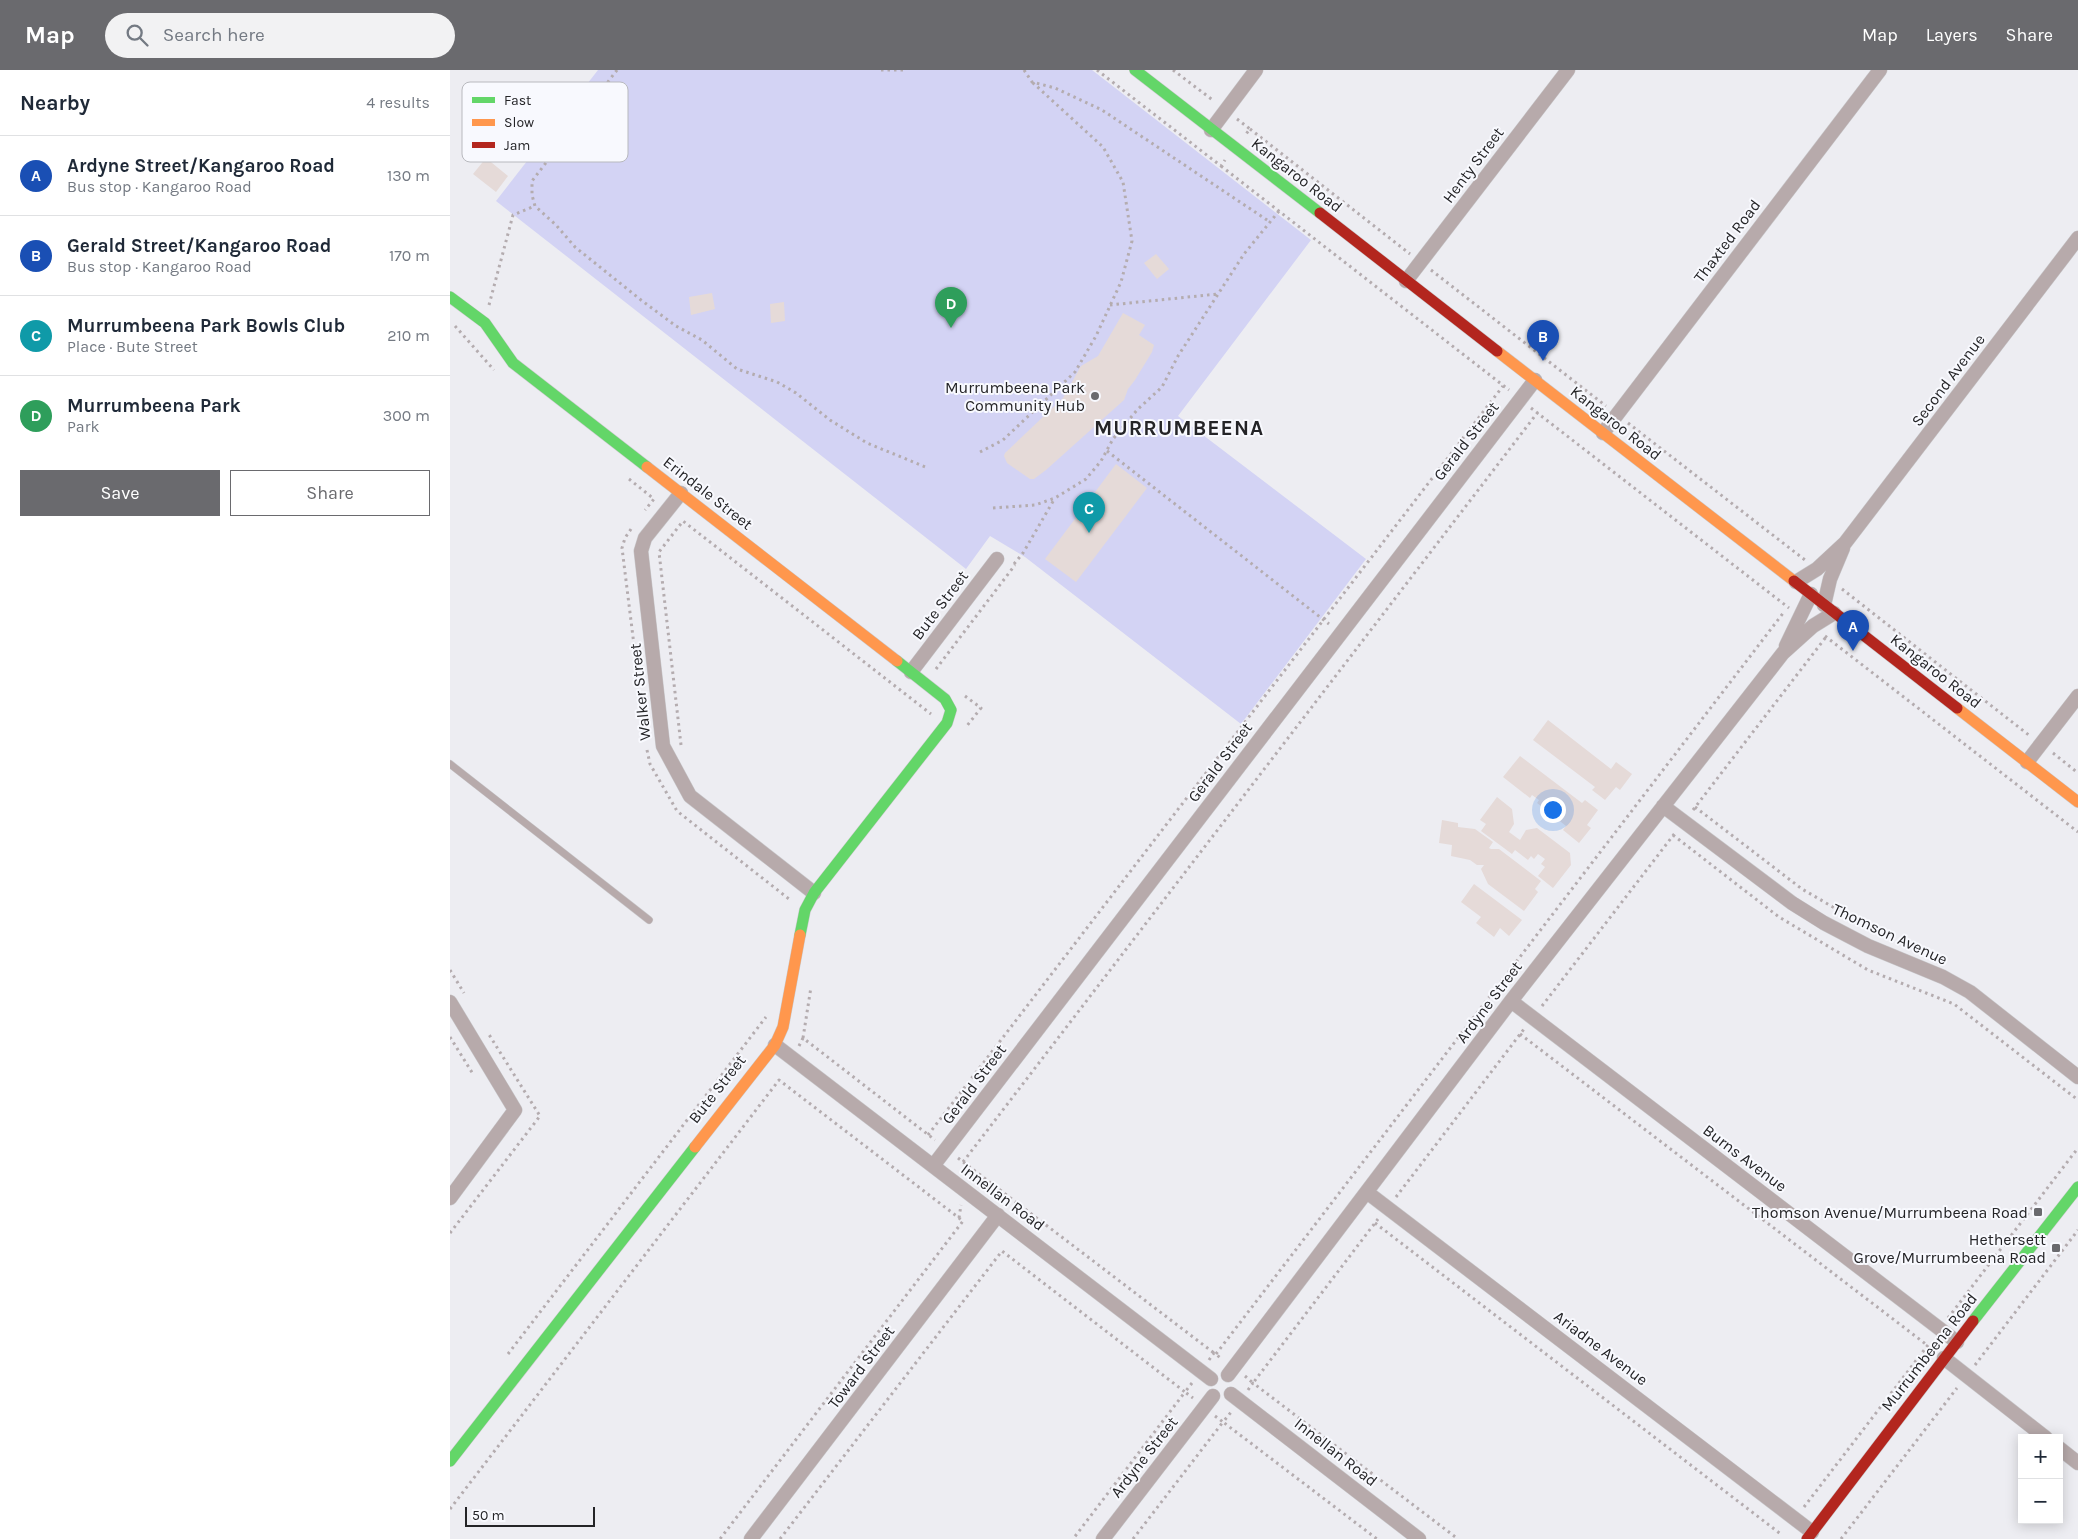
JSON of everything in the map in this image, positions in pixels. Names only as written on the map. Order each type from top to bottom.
[{"type":"street","name":"Kangaroo Road","points":[[1135,70],[2078,802]]},
{"type":"street","points":[[1211,130],[1256,70]]},
{"type":"street","name":"Henty Street","points":[[1406,281],[1568,70]]},
{"type":"street","name":"Thaxted Road","points":[[1603,433],[1880,70]]},
{"type":"street","name":"Second Avenue","points":[[1796,582],[1817,569],[1845,543],[2078,238]]},
{"type":"street","name":"Erindale Street","points":[[450,296],[485,323],[513,363],[911,672],[945,699],[951,710]]},
{"type":"street","name":"Gerald Street","points":[[933,1166],[1535,380]]},
{"type":"street","name":"Walker Street","points":[[681,493],[645,538],[641,551],[663,746],[690,796],[814,892]]},
{"type":"street","name":"Second Avenue","points":[[1829,609],[1830,579],[1845,543]]},
{"type":"street","name":"Bute Street","points":[[911,672],[996,559]]},
{"type":"street","name":"Ardyne Street","points":[[1782,653],[1810,594]]},
{"type":"street","name":"Ardyne Street","points":[[1228,1375],[1511,1002],[1782,653],[1829,609]]},
{"type":"street","points":[[2027,762],[2078,696]]},
{"type":"street","name":"Bute Street","points":[[450,1462],[774,1045],[783,1027],[805,910],[814,892],[947,723],[951,710]]},
{"type":"street","name":"Thomson Avenue","points":[[1663,806],[1792,903],[1824,923],[1868,946],[1943,977],[1970,992],[2078,1077]]},
{"type":"street","points":[[450,1002],[516,1110],[450,1198]]},
{"type":"street","name":"Burns Avenue","points":[[1511,1002],[1957,1342]]},
{"type":"street","name":"Innellan Road","points":[[774,1045],[1211,1379]]},
{"type":"street","name":"Murrumbeena Road","points":[[1810,1535],[1944,1358],[2078,1187]]},
{"type":"street","name":"Ariadne Avenue","points":[[1368,1192],[1795,1518],[1810,1535]]},
{"type":"street","name":"Toward Street","points":[[751,1539],[998,1215]]},
{"type":"street","points":[[1944,1358],[2041,1434]]},
{"type":"street","points":[[1220,1373],[1228,1375],[1234,1386],[1236,1397],[1220,1399],[1213,1396],[1208,1389],[1211,1379],[1220,1373]]},
{"type":"street","name":"Ardyne Street","points":[[1103,1539],[1213,1396]]},
{"type":"street","name":"Innellan Road","points":[[1236,1397],[1420,1539]]},
{"type":"street","points":[[2063,1451],[2078,1463]]},
{"type":"lane","points":[[450,764],[649,920]]},
{"type":"path","points":[[608,82],[617,70]]},
{"type":"path","points":[[881,70],[906,70]]},
{"type":"path","points":[[980,452],[1003,440],[1076,372],[1096,336],[1121,282],[1132,241],[1123,182],[1103,147],[1032,82],[1024,70]]},
{"type":"path","points":[[1097,70],[1520,399]]},
{"type":"path","points":[[993,508],[1035,505],[1055,498],[1086,479],[1101,461],[1113,439],[1138,410],[1162,387],[1178,356],[1244,254],[1270,222],[1102,110],[1055,88],[1032,82]]},
{"type":"path","points":[[1250,129],[1817,569]]},
{"type":"path","points":[[1221,166],[1235,148]]},
{"type":"path","points":[[547,162],[532,181],[536,206],[575,247],[633,295],[676,326],[702,340],[737,369],[777,382],[867,443],[928,468]]},
{"type":"path","points":[[481,302],[489,308],[513,214],[536,206]]},
{"type":"path","points":[[1110,305],[1218,294]]},
{"type":"path","points":[[450,322],[458,328],[500,377]]},
{"type":"path","points":[[928,1135],[1503,386]]},
{"type":"path","points":[[964,1162],[1538,412]]},
{"type":"path","points":[[1107,451],[1341,632]]},
{"type":"path","points":[[623,474],[654,498],[642,514]]},
{"type":"path","points":[[940,676],[934,671],[1015,565],[1055,498]]},
{"type":"path","points":[[681,747],[659,552],[682,521],[931,714]]},
{"type":"path","points":[[634,646],[622,548],[625,538],[636,522]]},
{"type":"path","points":[[996,559],[1015,565]]},
{"type":"path","points":[[1830,579],[2078,773]]},
{"type":"path","points":[[803,1038],[1215,1353],[1788,607]]},
{"type":"path","points":[[959,692],[981,708],[963,732]]},
{"type":"path","points":[[646,745],[650,764],[677,811],[789,899],[788,908]]},
{"type":"path","points":[[1695,807],[1802,889],[1859,922]]},
{"type":"path","points":[[1673,835],[1779,917],[1868,970],[1954,1004],[2078,1100]]},
{"type":"path","points":[[450,1509],[794,1060],[803,1038],[812,981]]},
{"type":"path","points":[[504,1358],[770,1011]]},
{"type":"path","points":[[1520,1034],[1928,1345]]},
{"type":"path","points":[[450,1037],[474,1075]]},
{"type":"path","points":[[720,1539],[963,1221],[779,1080]]},
{"type":"path","points":[[1779,1539],[2078,1148]]},
{"type":"path","points":[[1375,1223],[1782,1535]]},
{"type":"path","points":[[780,1539],[1002,1251],[1185,1392],[1073,1539]]},
{"type":"path","points":[[1133,1539],[1223,1422],[1236,1397],[1253,1383],[1458,1539]]},
{"type":"path","points":[[1223,1422],[1377,1539]]},
{"type":"shaded area","points":[[598,70],[1092,70],[1311,240],[1178,416],[1366,559],[1241,724],[1025,557],[990,536],[966,569],[496,201],[526,162],[628,162],[628,82],[589,82]]},
{"type":"building","points":[[483,162],[491,162],[508,176],[496,192],[473,174]]},
{"type":"building","points":[[1156,254],[1169,269],[1157,279],[1144,263]]},
{"type":"building","points":[[712,293],[715,309],[691,315],[689,297]]},
{"type":"building","points":[[784,302],[785,321],[771,323],[770,304]]},
{"type":"building","name":"Murrumbeena Park Community Hub","points":[[1123,313],[1145,325],[1139,335],[1154,345],[1152,352],[1128,389],[1124,400],[1046,470],[1034,479],[1030,479],[1007,463],[1004,456],[1005,453],[1063,398],[1081,366],[1098,356]]},
{"type":"building","points":[[1116,464],[1147,488],[1076,582],[1045,559]]},
{"type":"building","points":[[1548,720],[1611,769],[1616,762],[1632,774],[1620,790],[1616,787],[1605,800],[1592,790],[1595,787],[1533,740]]},
{"type":"building","points":[[1520,756],[1582,803],[1585,800],[1598,810],[1587,825],[1591,828],[1579,843],[1563,830],[1566,826],[1537,803],[1539,800],[1532,795],[1530,798],[1503,777]]},
{"type":"building","points":[[1497,797],[1512,809],[1514,824],[1509,832],[1520,840],[1526,830],[1537,828],[1570,853],[1571,865],[1553,888],[1538,876],[1545,867],[1541,864],[1545,859],[1538,854],[1534,859],[1531,856],[1528,860],[1515,850],[1512,854],[1481,831],[1486,824],[1480,820]]},
{"type":"building","points":[[1442,820],[1458,823],[1458,827],[1475,829],[1493,842],[1489,848],[1499,849],[1541,881],[1535,889],[1538,892],[1524,911],[1488,884],[1481,869],[1484,865],[1477,865],[1470,860],[1451,856],[1452,845],[1439,843]]},
{"type":"building","points":[[1474,884],[1522,920],[1509,936],[1500,928],[1494,937],[1476,923],[1481,917],[1461,902]]},
{"type":"traffic: fast","points":[[1135,70],[1320,213]]},
{"type":"traffic: fast","points":[[450,297],[485,323],[513,363],[647,467]]},
{"type":"traffic: fast","points":[[800,935],[805,910],[814,893],[947,723],[951,710],[945,699],[897,661]]},
{"type":"traffic: fast","points":[[450,1461],[695,1147]]},
{"type":"traffic: fast","points":[[1973,1321],[2078,1187]]},
{"type":"traffic: slow","points":[[1497,351],[1794,581]]},
{"type":"traffic: slow","points":[[647,467],[897,661]]},
{"type":"traffic: slow","points":[[1957,708],[2078,802]]},
{"type":"traffic: slow","points":[[695,1147],[775,1045],[783,1027],[800,935]]},
{"type":"traffic: jam","points":[[1320,213],[1497,351]]},
{"type":"traffic: jam","points":[[1794,581],[1957,708]]},
{"type":"traffic: jam","points":[[1807,1539],[1973,1321]]},
{"type":"place","name":"Murrumbeena Park","points":[[951,328]]},
{"type":"place","name":"Gerald Street/Kangaroo Road","points":[[1543,361]]},
{"type":"place","name":"Murrumbeena Park Community Hub","points":[[1095,396]]},
{"type":"place","name":"Murrumbeena Park Bowls Club","points":[[1089,533]]},
{"type":"place","name":"Ardyne Street/Kangaroo Road","points":[[1853,651]]},
{"type":"place","name":"Thomson Avenue/Murrumbeena Road","points":[[2038,1212]]},
{"type":"place","name":"Hethersett Grove/Murrumbeena Road","points":[[2056,1248]]},
{"type":"district","name":"MURRUMBEENA","points":[[1179,428]]}]
